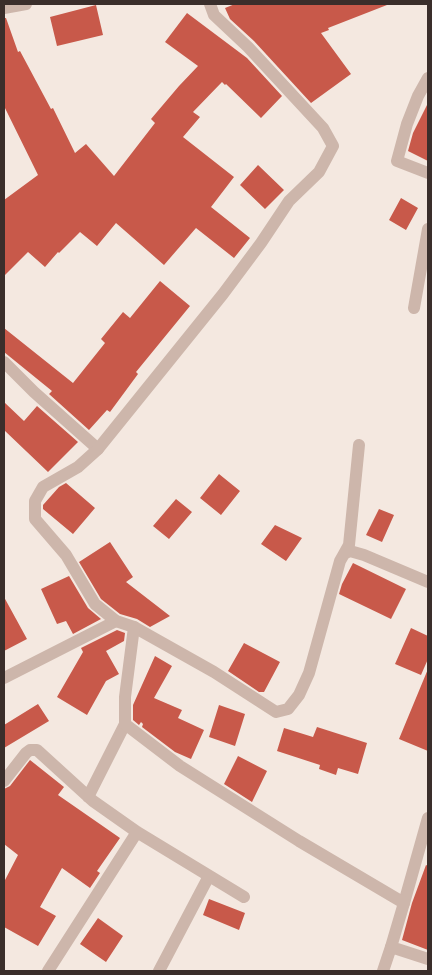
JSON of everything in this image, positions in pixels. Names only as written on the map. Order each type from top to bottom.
[{"type":"street","points":[[4,8],[26,4]]},
{"type":"street","points":[[210,4],[214,15],[248,47],[324,128],[333,146],[320,172],[289,201],[223,294],[98,449],[78,467],[43,487],[35,502],[35,519],[66,555],[95,604],[116,621],[134,627],[214,672],[276,712],[288,709],[299,695],[309,673],[340,561],[349,545],[359,445]]},
{"type":"street","points":[[428,78],[423,98],[406,124],[397,161],[428,173]]},
{"type":"street","points":[[414,308],[428,229]]},
{"type":"street","points":[[4,362],[34,392],[98,449]]},
{"type":"street","points":[[344,554],[350,551],[364,555],[428,582]]},
{"type":"street","points":[[4,678],[116,621]]},
{"type":"street","points":[[88,797],[125,724],[125,698],[134,627]]},
{"type":"street","points":[[125,724],[180,766],[299,841],[404,903]]},
{"type":"street","points":[[4,781],[26,753],[30,750],[37,750],[88,797],[137,832],[244,897]]},
{"type":"street","points":[[383,971],[428,818]]},
{"type":"street","points":[[48,971],[137,832]]},
{"type":"street","points":[[159,971],[209,876]]},
{"type":"street","points":[[391,948],[428,959]]},
{"type":"building","points":[[235,4],[387,5],[328,28],[329,30],[321,33],[351,74],[311,103],[254,41],[230,19],[225,8]]},
{"type":"building","points":[[96,5],[103,35],[57,46],[50,17]]},
{"type":"building","points":[[187,13],[247,58],[282,96],[261,118],[222,82],[193,112],[200,117],[183,137],[234,177],[211,207],[250,238],[234,258],[196,228],[164,265],[116,223],[97,246],[80,232],[45,267],[28,252],[4,276],[4,200],[38,175],[4,106],[4,18],[6,18],[18,52],[20,51],[51,109],[53,108],[75,153],[86,144],[114,176],[155,123],[151,119],[198,66],[165,42]]},
{"type":"building","points":[[428,103],[428,161],[408,151],[413,133]]},
{"type":"building","points":[[258,165],[284,190],[265,209],[240,185]]},
{"type":"building","points":[[401,198],[418,208],[406,230],[389,220]]},
{"type":"building","points":[[160,281],[190,306],[136,372],[138,374],[110,412],[107,410],[89,430],[49,394],[52,391],[4,352],[4,328],[73,383],[105,343],[101,339],[123,312],[130,318]]},
{"type":"building","points":[[4,402],[24,421],[37,406],[78,442],[48,472],[4,430]]},
{"type":"building","points":[[219,474],[240,491],[221,515],[200,498]]},
{"type":"building","points":[[66,483],[95,508],[73,534],[43,509],[43,505],[59,487]]},
{"type":"building","points":[[176,499],[192,512],[169,539],[153,526]]},
{"type":"building","points":[[379,509],[394,515],[382,542],[366,535]]},
{"type":"building","points":[[275,525],[302,538],[286,561],[261,544]]},
{"type":"building","points":[[110,542],[133,577],[126,582],[170,616],[150,627],[137,619],[120,614],[101,599],[79,562]]},
{"type":"building","points":[[353,563],[406,589],[391,619],[339,594]]},
{"type":"building","points":[[69,576],[88,608],[101,619],[73,634],[66,621],[57,624],[41,589]]},
{"type":"building","points":[[4,597],[27,639],[4,651]]},
{"type":"building","points":[[411,628],[428,636],[428,659],[421,675],[395,664]]},
{"type":"building","points":[[117,630],[125,633],[124,641],[106,651],[119,674],[106,681],[87,715],[57,697],[83,652],[81,648]]},
{"type":"building","points":[[244,643],[280,662],[264,692],[259,692],[228,671]]},
{"type":"building","points":[[155,656],[172,666],[154,698],[182,710],[178,718],[204,730],[191,759],[175,752],[142,727],[143,724],[141,722],[139,725],[133,720],[133,705]]},
{"type":"building","points":[[428,669],[428,751],[399,739]]},
{"type":"building","points":[[38,704],[49,721],[4,748],[4,725]]},
{"type":"building","points":[[219,705],[245,714],[235,746],[209,737]]},
{"type":"building","points":[[317,727],[367,743],[358,774],[338,768],[336,775],[319,769],[320,765],[277,751],[284,728],[313,737]]},
{"type":"building","points":[[238,756],[267,771],[252,802],[224,784]]},
{"type":"building","points":[[30,760],[64,787],[58,795],[120,838],[97,871],[100,873],[90,888],[62,868],[40,907],[56,916],[38,946],[4,927],[4,882],[18,855],[4,844],[4,789],[10,786]]},
{"type":"building","points":[[426,865],[428,866],[428,950],[402,940],[412,903]]},
{"type":"building","points":[[209,899],[245,913],[239,930],[203,915]]},
{"type":"building","points":[[98,918],[123,936],[106,962],[80,944]]}]
